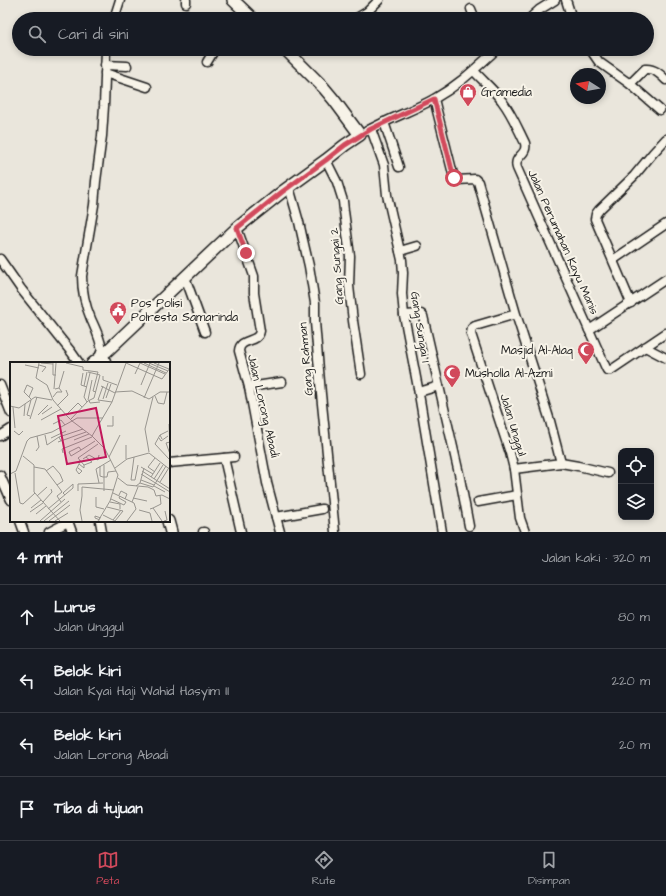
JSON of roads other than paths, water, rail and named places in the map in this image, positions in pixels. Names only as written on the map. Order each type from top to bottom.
[{"type":"main road","points":[[233,0],[239,12]]},
{"type":"main road","points":[[112,362],[104,354],[237,228],[289,187],[360,135],[334,100],[294,56]]},
{"type":"main road","points":[[162,522],[165,532]]},
{"type":"main road","points":[[168,522],[171,532]]},
{"type":"street","points":[[116,12],[120,0]]},
{"type":"street","points":[[367,12],[379,0]]},
{"type":"street","points":[[537,12],[555,0]]},
{"type":"street","points":[[566,0],[570,12]]},
{"type":"street","points":[[92,362],[104,354],[97,330],[85,301],[82,276],[94,205],[102,136],[106,56]]},
{"type":"street","points":[[207,62],[211,56]]},
{"type":"street","points":[[360,135],[434,99],[452,88],[474,71],[490,56]]},
{"type":"street","points":[[595,56],[599,62],[630,84],[660,110]]},
{"type":"street","points":[[105,69],[127,66]]},
{"type":"street","points":[[630,84],[645,69],[648,68],[656,71],[666,80]]},
{"type":"street","points":[[105,69],[148,87]]},
{"type":"street","name":"Jalan Perumahan Kayu Manis","points":[[474,71],[502,102],[525,143],[526,146],[524,152],[517,158],[516,164],[607,370],[611,370],[666,333]]},
{"type":"street","points":[[434,99],[454,178],[457,180],[474,179],[478,182],[516,314],[550,421],[561,463]]},
{"type":"street","points":[[384,122],[399,167]]},
{"type":"street","name":"Gang Sungai 1","points":[[371,129],[386,171],[387,195],[402,260],[404,273],[402,294],[404,314],[419,392],[442,532]]},
{"type":"street","points":[[631,303],[595,218],[599,210],[634,176],[666,139]]},
{"type":"street","name":"Gang Sungai 2","points":[[326,160],[337,182],[344,211],[350,256],[349,286],[361,374]]},
{"type":"street","name":"Gang Rahman","points":[[289,187],[303,240],[315,302],[315,322],[321,394],[335,532]]},
{"type":"street","points":[[613,260],[666,224]]},
{"type":"street","name":"Jalan Lorong Abadi","points":[[237,228],[254,276],[254,293],[260,331],[257,338],[241,345],[239,348],[240,356],[249,387],[268,483],[280,532]]},
{"type":"street","points":[[400,252],[417,246]]},
{"type":"street","points":[[0,259],[21,289],[78,362]]},
{"type":"street","points":[[185,277],[204,332]]},
{"type":"street","points":[[589,330],[666,279]]},
{"type":"street","points":[[404,314],[421,314],[423,316],[469,526]]},
{"type":"street","name":"Jalan Unggul","points":[[516,314],[475,326],[472,328],[471,334],[514,469],[561,463],[608,473]]},
{"type":"street","points":[[645,347],[666,358]]},
{"type":"street","points":[[249,387],[282,382]]},
{"type":"street","points":[[0,385],[10,410]]},
{"type":"street","points":[[419,392],[439,386]]},
{"type":"street","points":[[0,436],[10,430]]},
{"type":"street","points":[[170,464],[234,457]]},
{"type":"street","points":[[224,458],[241,532]]},
{"type":"street","points":[[514,469],[520,518],[524,532]]},
{"type":"street","points":[[0,475],[10,498]]},
{"type":"street","points":[[478,502],[517,495]]},
{"type":"street","points":[[276,517],[322,509]]},
{"type":"street","points":[[20,522],[24,532]]},
{"type":"street","points":[[49,532],[66,522]]},
{"type":"street","points":[[68,522],[72,532]]},
{"type":"street","points":[[100,522],[102,532]]},
{"type":"place","name":"Gramedia","points":[[468,107]]},
{"type":"place","name":"Pos Polisi Polresta Samarinda","points":[[118,325]]},
{"type":"place","name":"Masjid Al-Alaq","points":[[586,365]]},
{"type":"place","name":"Musholla Al-Azmi","points":[[452,388]]}]
